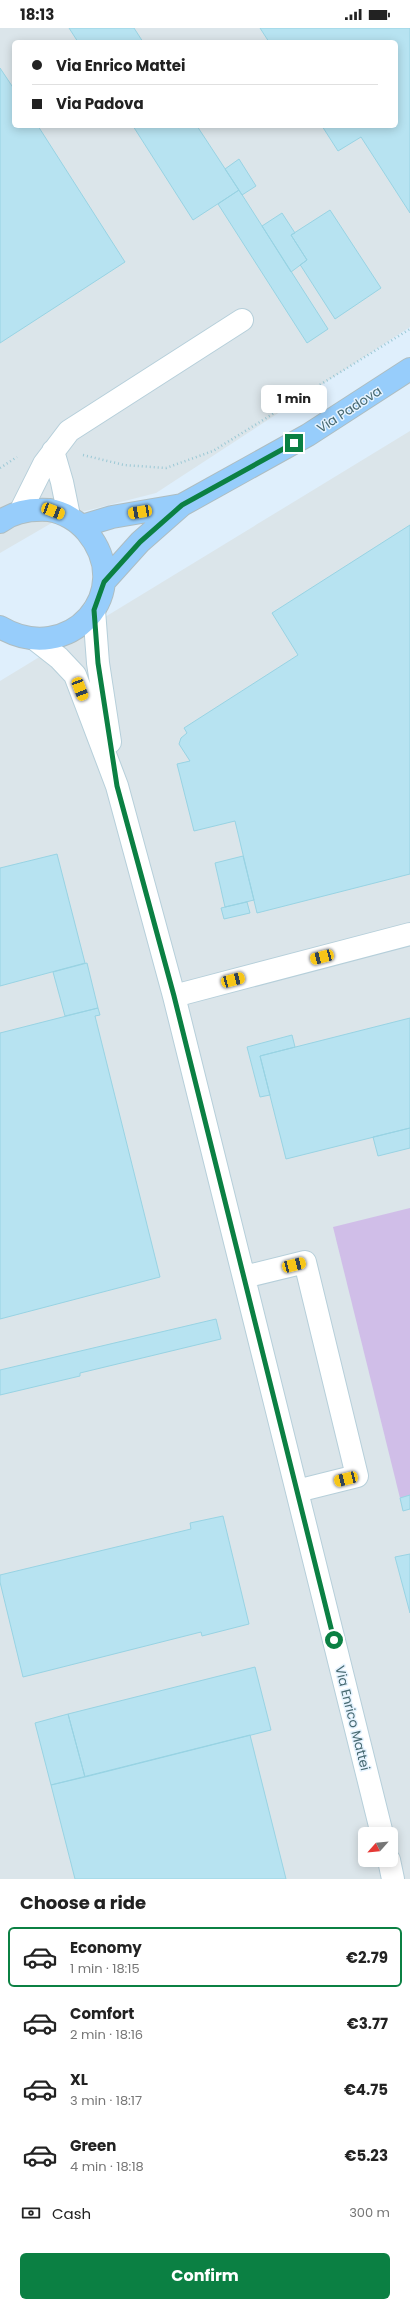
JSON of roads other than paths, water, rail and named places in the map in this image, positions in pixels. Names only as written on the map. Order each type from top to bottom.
[{"type":"main road","name":"Via Padova","points":[[104,582],[140,542],[182,505],[308,435],[410,369]]},
{"type":"main road","name":"Via Padova","points":[[76,521],[112,517],[182,505]]},
{"type":"main road","points":[[0,522],[20,512],[37,509],[53,511],[76,521],[96,542],[103,562],[104,582],[94,610],[85,621],[62,636],[13,636]]},
{"type":"street","points":[[20,512],[37,477],[69,431],[242,320]]},
{"type":"street","points":[[53,452],[76,521]]},
{"type":"street","name":"Via Enrico Mattei","points":[[94,610],[98,663],[117,786]]},
{"type":"street","name":"Via Enrico Mattei","points":[[13,636],[59,658],[75,675],[117,786],[174,996],[380,1827]]},
{"type":"street","points":[[174,996],[410,934]]},
{"type":"street","points":[[244,1277],[305,1262],[358,1476],[297,1491]]},
{"type":"street","points":[[390,1867],[393,1879]]}]
